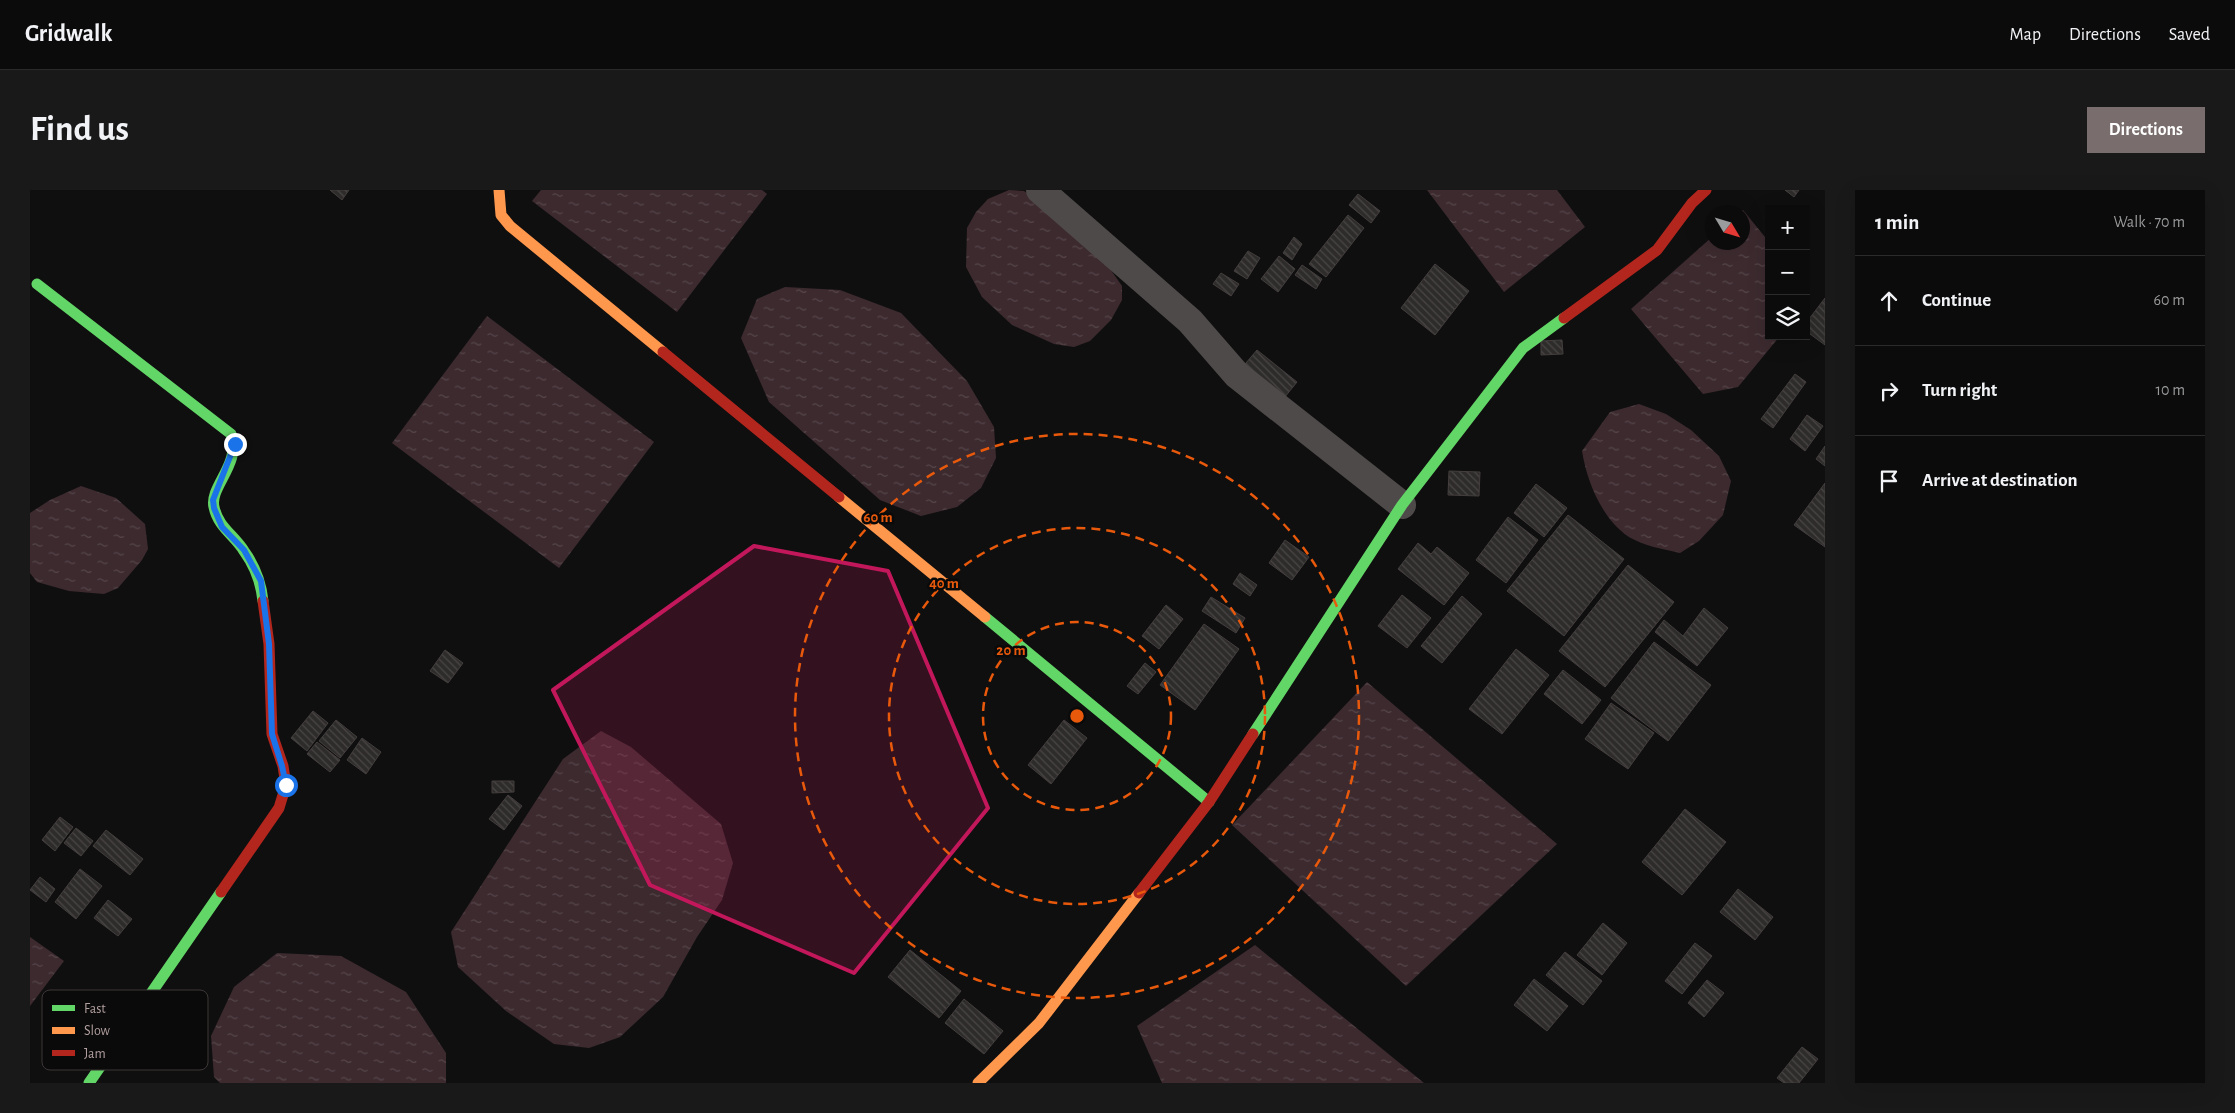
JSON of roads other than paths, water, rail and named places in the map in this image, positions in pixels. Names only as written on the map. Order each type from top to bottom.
[{"type":"street","points":[[499,190],[501,215],[510,226],[1209,802]]},
{"type":"street","points":[[1040,190],[1190,321],[1237,375],[1402,505]]},
{"type":"street","points":[[978,1083],[1039,1023],[1209,802],[1402,505],[1524,348],[1657,250],[1692,203],[1706,190]]},
{"type":"street","points":[[37,284],[232,434],[234,439],[233,453],[213,500],[214,508],[222,527],[244,550],[261,581],[269,644],[272,734],[286,785],[279,808],[153,990]]},
{"type":"street","points":[[89,1083],[98,1070]]},
{"type":"water","points":[[541,190],[762,190],[767,194],[677,312],[532,201]]},
{"type":"water","points":[[1009,190],[1024,191],[1049,208],[1108,266],[1122,286],[1122,300],[1111,320],[1090,341],[1074,347],[1054,344],[1012,325],[982,297],[966,267],[967,228],[976,212],[988,199]]},
{"type":"water","points":[[1427,190],[1557,190],[1585,227],[1504,292]]},
{"type":"water","points":[[1750,219],[1765,237],[1765,340],[1777,340],[1738,387],[1703,394],[1631,309],[1705,243],[1705,250],[1750,250]]},
{"type":"water","points":[[785,287],[840,290],[901,313],[967,381],[994,427],[996,458],[981,488],[957,507],[921,516],[880,500],[769,402],[741,338],[757,299]]},
{"type":"water","points":[[487,316],[654,442],[559,568],[392,443]]},
{"type":"water","points":[[1639,404],[1666,414],[1691,430],[1719,456],[1731,481],[1723,515],[1699,541],[1680,553],[1641,543],[1619,529],[1597,499],[1584,463],[1582,451],[1610,412]]},
{"type":"water","points":[[81,486],[116,498],[145,524],[148,549],[142,560],[118,588],[104,594],[69,591],[37,582],[30,573],[30,513],[50,500]]},
{"type":"water","points":[[1367,682],[1557,844],[1406,986],[1232,825]]},
{"type":"water","points":[[601,731],[631,747],[721,824],[733,863],[722,900],[697,937],[663,997],[620,1037],[589,1048],[554,1044],[506,1011],[458,967],[451,932],[563,759]]},
{"type":"water","points":[[30,937],[64,961],[30,1006]]},
{"type":"water","points":[[1255,945],[1424,1083],[1162,1083],[1137,1026]]},
{"type":"water","points":[[277,953],[341,956],[406,992],[446,1053],[446,1083],[220,1083],[214,1077],[211,1036],[234,987]]}]
